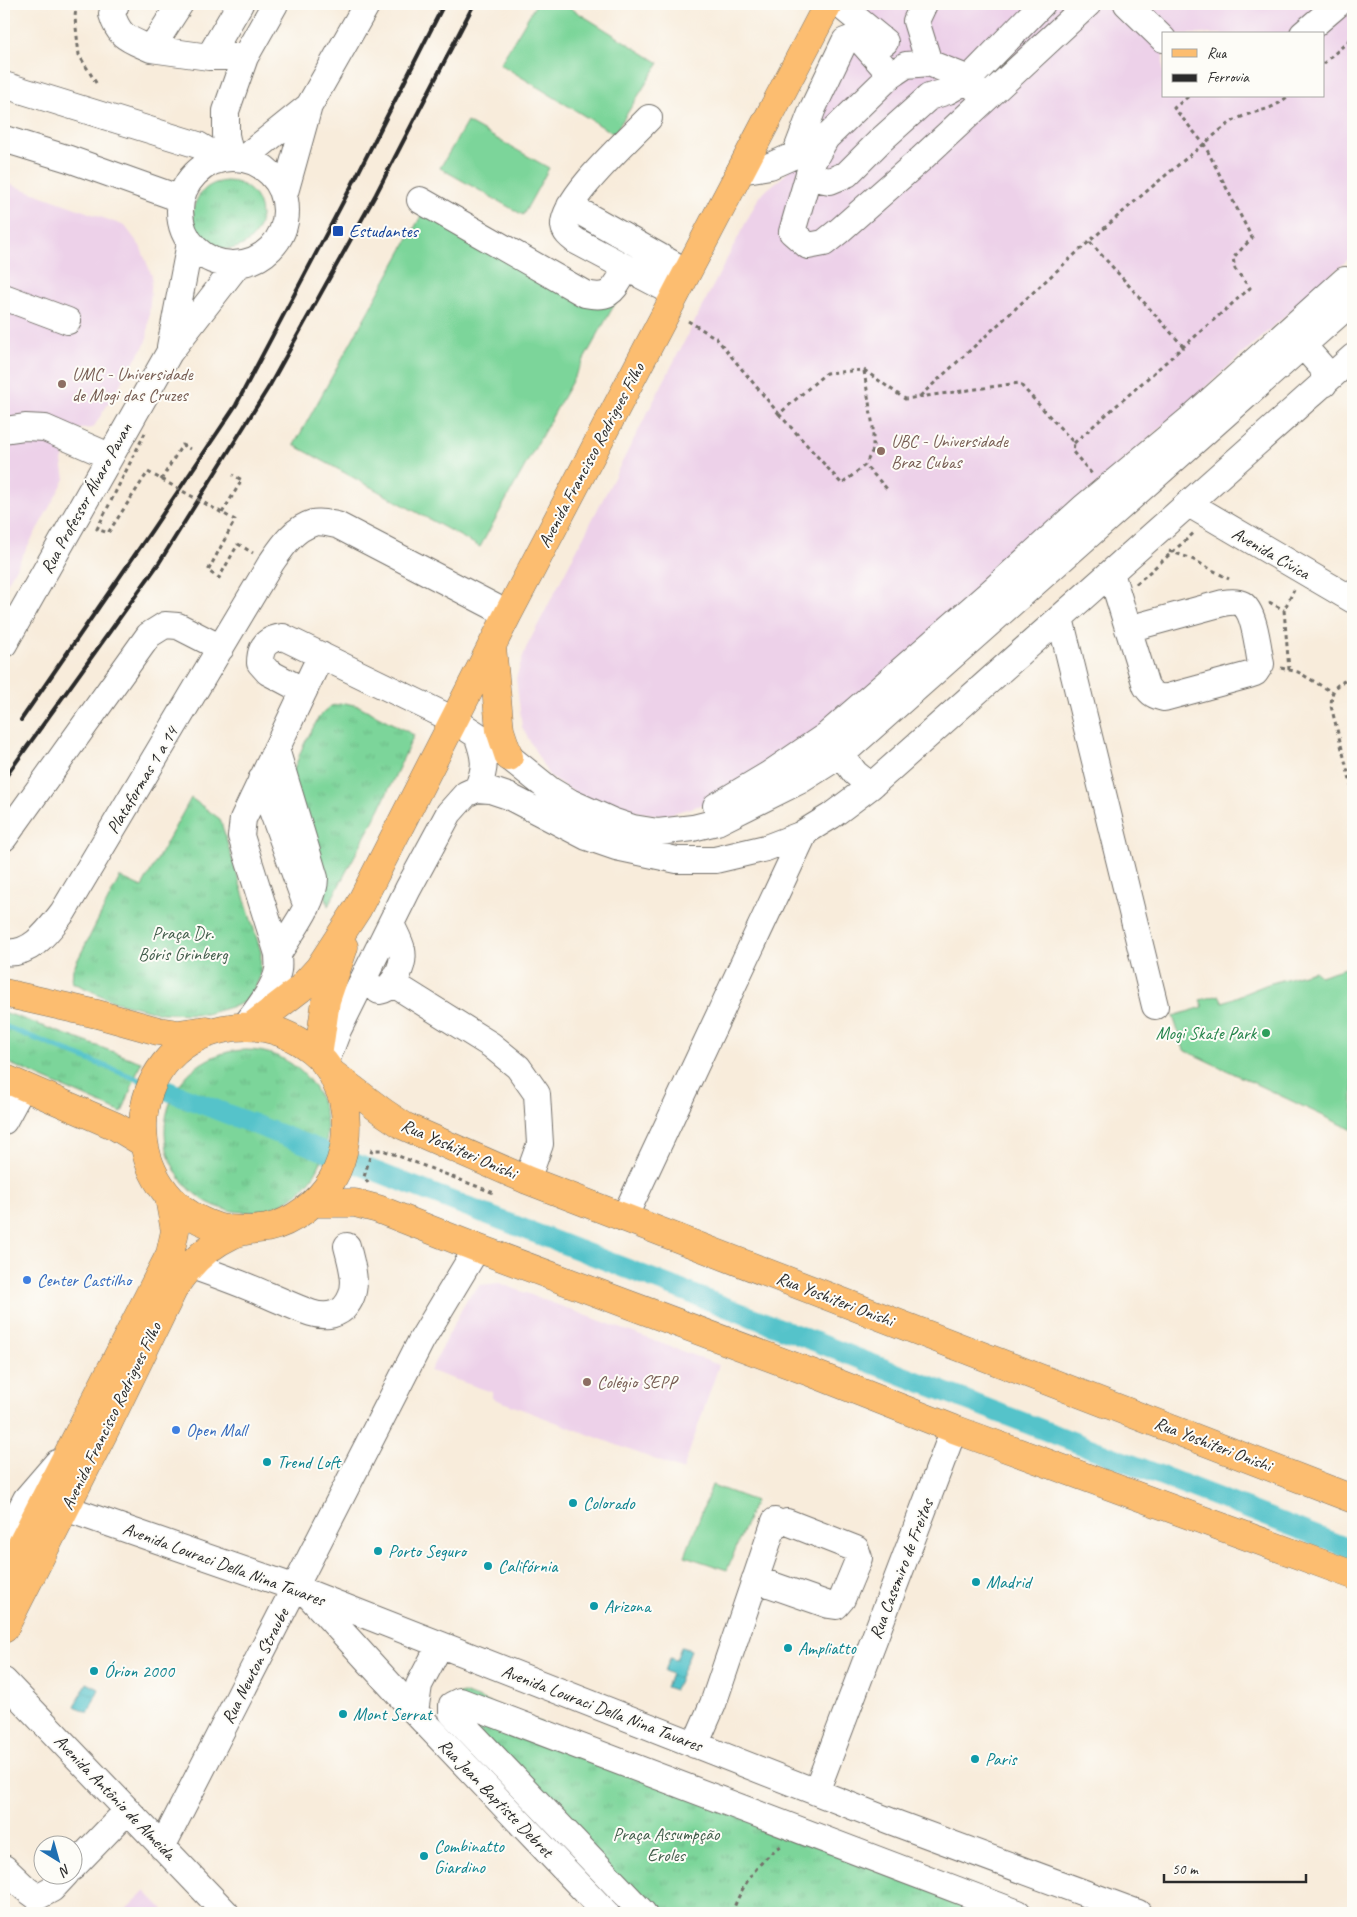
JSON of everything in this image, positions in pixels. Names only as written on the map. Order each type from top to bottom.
[{"type":"main road","name":"Avenida Francisco Rodrigues Filho","points":[[243,1026],[300,989],[319,968],[358,908],[508,614],[828,4]]},
{"type":"main road","points":[[492,647],[500,730],[509,757]]},
{"type":"main road","name":"Avenida Francisco Rodrigues Filho","points":[[325,1064],[326,1000],[358,908]]},
{"type":"main road","points":[[4,993],[97,1014],[158,1031],[178,1034],[243,1026]]},
{"type":"main road","name":"Avenida Francisco Rodrigues Filho","points":[[4,1629],[175,1286],[189,1265],[231,1235],[247,1230],[269,1227],[290,1220],[313,1203],[332,1181],[342,1158],[347,1127],[343,1098],[325,1064],[295,1038],[269,1028],[243,1026],[207,1032],[178,1050],[156,1076],[143,1108],[142,1142],[152,1174],[169,1198],[191,1216],[209,1224],[218,1227],[247,1230]]},
{"type":"main road","name":"Rua Yoshiteri Onishi","points":[[325,1064],[383,1112],[404,1126],[527,1180],[1353,1499]]},
{"type":"main road","points":[[13,1082],[115,1126],[142,1142]]},
{"type":"main road","name":"Avenida Francisco Rodrigues Filho","points":[[4,1579],[170,1254],[175,1231],[169,1198]]},
{"type":"main road","points":[[313,1203],[355,1203],[378,1209],[812,1373],[954,1429],[1353,1575]]},
{"type":"street","points":[[116,4],[112,14],[120,33],[151,49],[209,57],[245,57]]},
{"type":"street","points":[[151,49],[180,4]]},
{"type":"street","points":[[209,57],[240,4]]},
{"type":"street","points":[[231,159],[226,135],[226,111],[245,57],[275,4]]},
{"type":"street","points":[[309,106],[231,159],[202,168],[189,182],[181,199],[182,229],[190,243],[199,252],[211,260],[224,264],[238,264],[256,259],[271,248],[281,233],[286,215],[284,196],[309,106],[367,4]]},
{"type":"street","points":[[842,4],[856,19],[880,37],[909,68]]},
{"type":"street","points":[[924,4],[916,21],[909,68],[826,138],[812,162],[792,232],[808,246],[824,243],[838,231],[921,159],[1088,4]]},
{"type":"street","points":[[808,178],[830,181],[847,174],[881,140],[929,97],[948,92],[969,79],[1042,4]]},
{"type":"street","points":[[1127,4],[1162,37]]},
{"type":"street","points":[[1304,32],[1338,4]]},
{"type":"street","points":[[740,171],[770,166],[795,155],[813,108],[845,41],[853,38],[860,40],[909,68],[969,79],[984,100]]},
{"type":"street","points":[[4,85],[198,145],[213,154],[261,166],[275,179],[284,196]]},
{"type":"street","points":[[649,118],[584,186],[570,206],[564,227],[567,234],[576,241],[677,292]]},
{"type":"street","points":[[4,139],[69,159],[181,199]]},
{"type":"street","points":[[420,200],[585,294],[603,296],[610,292],[627,268]]},
{"type":"street","points":[[570,206],[677,292]]},
{"type":"street","name":"Rua Professor Álvaro Pavan","points":[[169,352],[190,243]]},
{"type":"street","name":"Rua Professor Álvaro Pavan","points":[[4,644],[169,352],[238,264]]},
{"type":"street","points":[[304,692],[268,672],[260,663],[260,654],[264,645],[273,638],[283,637],[454,720],[509,757],[550,790],[598,816],[633,828],[658,832],[693,828],[717,822],[769,798],[829,749],[1349,290]]},
{"type":"street","points":[[4,298],[68,321]]},
{"type":"street","points":[[325,1064],[338,1030],[391,924],[449,813],[466,794],[477,789],[490,790],[508,796],[594,840],[640,854],[677,860],[715,860],[766,848],[805,832],[863,792],[1144,543],[1200,511],[1353,356],[1339,346],[1318,318]]},
{"type":"street","points":[[1296,338],[1322,367],[1324,384]]},
{"type":"street","points":[[4,430],[25,427],[45,428],[109,456]]},
{"type":"street","name":"Avenida Cívica","points":[[1200,511],[1353,600]]},
{"type":"street","name":"Plataformas 1 a 14","points":[[4,952],[9,953],[28,948],[44,935],[63,912],[286,541],[301,528],[315,522],[337,524],[508,614]]},
{"type":"street","points":[[1111,573],[1128,629],[1146,686],[1150,693],[1164,698],[1255,673],[1260,664],[1249,612],[1243,605],[1236,602],[1223,603],[1128,629]]},
{"type":"street","points":[[1060,618],[1155,1006]]},
{"type":"street","points":[[4,838],[149,634],[165,625],[178,626],[221,648]]},
{"type":"street","points":[[284,944],[241,836],[246,812],[321,655]]},
{"type":"street","points":[[477,789],[485,766],[478,735]]},
{"type":"street","points":[[243,1026],[265,998],[275,979],[284,944],[306,907],[313,892],[315,878],[276,749]]},
{"type":"street","points":[[829,749],[854,773],[863,792]]},
{"type":"street","points":[[261,780],[306,907]]},
{"type":"street","points":[[624,1218],[805,832]]},
{"type":"street","points":[[358,990],[374,992],[384,990],[392,983],[400,968],[403,952],[391,924]]},
{"type":"street","points":[[392,983],[490,1045],[518,1067],[537,1094],[540,1144],[527,1180]]},
{"type":"street","points":[[4,1121],[13,1082]]},
{"type":"street","points":[[189,1265],[224,1276],[312,1313],[329,1316],[339,1312],[350,1301],[354,1286],[354,1272],[347,1246]]},
{"type":"street","name":"Rua Newton Straube","points":[[162,1847],[301,1591],[422,1341],[477,1248]]},
{"type":"street","name":"Rua Casemiro de Freitas","points":[[816,1792],[954,1429]]},
{"type":"street","points":[[4,1541],[26,1499],[73,1444]]},
{"type":"street","name":"Avenida Louraci Della Nina Tavares","points":[[65,1508],[301,1591],[816,1792],[1138,1913]]},
{"type":"street","points":[[695,1745],[713,1704],[755,1579],[781,1521],[856,1549],[859,1558],[842,1599],[836,1606],[828,1605],[755,1579]]},
{"type":"street","name":"Rua Jean Baptiste Debret","points":[[301,1591],[606,1913]]},
{"type":"street","points":[[415,1712],[419,1685],[440,1645]]},
{"type":"street","name":"Avenida Antônio de Almeida","points":[[4,1681],[226,1913]]},
{"type":"street","points":[[643,1913],[452,1712],[452,1705],[460,1701],[1018,1913]]},
{"type":"street","points":[[82,1858],[127,1811]]},
{"type":"street","points":[[4,1868],[37,1897],[52,1889],[57,1884]]},
{"type":"path","points":[[76,4],[75,18],[80,55],[98,86]]},
{"type":"path","points":[[1324,63],[1353,37]]},
{"type":"path","points":[[1074,443],[1250,288],[1235,270],[1233,258],[1252,238],[1204,144],[1174,108],[1186,98]]},
{"type":"path","points":[[920,397],[1090,242],[1204,144],[1231,123],[1244,116],[1265,111],[1278,105],[1286,98]]},
{"type":"path","points":[[1090,242],[1184,346]]},
{"type":"path","points":[[677,292],[778,414],[842,484],[865,465],[873,450],[873,427],[864,370]]},
{"type":"path","points":[[778,414],[826,373],[864,370],[905,399],[1020,383],[1074,443],[1074,452]]},
{"type":"path","points":[[145,433],[97,529],[108,533],[148,472],[235,520],[208,571],[220,578],[238,544]]},
{"type":"path","points":[[162,480],[182,445],[190,449]]},
{"type":"path","points":[[865,465],[888,490]]},
{"type":"path","points":[[222,513],[242,480],[232,474]]},
{"type":"path","points":[[1119,599],[1173,553],[1200,511]]},
{"type":"path","points":[[1144,543],[1190,558],[1232,582]]},
{"type":"path","points":[[1290,670],[1284,610],[1303,571]]},
{"type":"path","points":[[1267,600],[1284,610]]},
{"type":"path","points":[[1260,664],[1298,672],[1332,692]]},
{"type":"path","points":[[1353,678],[1341,682],[1332,692],[1331,706],[1353,792]]},
{"type":"path","points":[[371,1187],[364,1177],[372,1150],[384,1150],[495,1193]]},
{"type":"path","points":[[732,1913],[736,1901],[748,1880],[764,1861],[779,1847],[813,1836]]},
{"type":"shaded area","name":"UBC - Universidade Braz Cubas","points":[[863,4],[1353,4],[1353,255],[828,725],[705,804],[662,816],[595,806],[549,776],[522,727],[516,678],[526,648],[760,195],[785,175],[864,26],[857,14]]},
{"type":"shaded area","name":"UMC - Universidade de Mogi das Cruzes","points":[[4,182],[125,226],[140,246],[152,276],[147,341],[93,428],[72,430],[62,461],[65,479],[4,589]]},
{"type":"shaded area","name":"Colégio SEPP","points":[[499,1283],[719,1365],[683,1470],[492,1398],[492,1392],[430,1371],[468,1297],[480,1285]]},
{"type":"shaded area","points":[[145,1891],[167,1913],[122,1913],[141,1895]]},
{"type":"green space","points":[[536,4],[564,4],[659,63],[614,134],[500,64]]},
{"type":"green space","points":[[467,122],[549,168],[523,215],[440,168]]},
{"type":"green space","points":[[227,181],[240,184],[251,191],[258,202],[261,215],[258,228],[251,239],[240,246],[227,249],[214,246],[203,239],[196,228],[193,215],[196,202],[203,191],[214,184]]},
{"type":"green space","points":[[431,198],[617,300],[480,547],[294,445]]},
{"type":"green space","points":[[345,703],[359,706],[414,735],[380,808],[328,906],[315,855],[291,777],[303,746],[319,717],[331,706]]},
{"type":"green space","name":"Praça Dr. Bóris Grinberg","points":[[191,798],[220,819],[261,952],[260,977],[250,998],[238,1005],[206,1014],[162,1013],[115,1002],[72,982],[73,969],[120,877],[142,887]]},
{"type":"green space","name":"Mogi Skate Park","points":[[1353,958],[1353,1130],[1184,1050],[1173,1016],[1203,1007],[1200,1000],[1219,995],[1223,1002],[1268,984],[1314,971],[1320,976],[1348,967],[1349,959]]},
{"type":"green space","points":[[4,1012],[141,1062],[122,1113],[4,1061]]},
{"type":"green space","points":[[246,1050],[277,1056],[303,1074],[321,1100],[327,1131],[321,1162],[303,1188],[277,1206],[246,1212],[215,1206],[189,1188],[171,1162],[165,1131],[171,1100],[189,1074],[215,1056]]},
{"type":"green space","points":[[712,1485],[755,1501],[727,1570],[685,1556]]},
{"type":"green space","name":"Praça Assumpção Eroles","points":[[464,1693],[1035,1913],[637,1913],[446,1697]]},
{"type":"water","points":[[681,1647],[691,1650],[675,1690],[666,1687],[671,1674],[665,1671],[670,1658],[676,1660]]},
{"type":"water","points":[[87,1683],[99,1689],[88,1713],[75,1706]]},
{"type":"waterway","points":[[4,1026],[142,1081]]},
{"type":"waterway","points":[[163,1089],[1353,1550]]},
{"type":"railway","points":[[21,720],[236,405],[352,185],[444,4]]},
{"type":"railway","points":[[4,779],[159,563],[270,385],[376,194],[474,4]]},
{"type":"place","name":"Estudantes","points":[[338,231]]},
{"type":"place","name":"UMC - Universidade de Mogi das Cruzes","points":[[62,384]]},
{"type":"place","name":"UBC - Universidade Braz Cubas","points":[[881,451]]},
{"type":"place","name":"Mogi Skate Park","points":[[1266,1033]]},
{"type":"place","name":"Center Castilho","points":[[27,1280]]},
{"type":"place","name":"Colégio SEPP","points":[[587,1382]]},
{"type":"place","name":"Open Mall","points":[[176,1430]]},
{"type":"place","name":"Trend Loft","points":[[267,1462]]},
{"type":"place","name":"Colorado","points":[[573,1503]]},
{"type":"place","name":"Porto Seguro","points":[[378,1551]]},
{"type":"place","name":"Califórnia","points":[[488,1566]]},
{"type":"place","name":"Madrid","points":[[976,1582]]},
{"type":"place","name":"Arizona","points":[[594,1606]]},
{"type":"place","name":"Ampliatto","points":[[788,1648]]},
{"type":"place","name":"Órion 2000","points":[[94,1671]]},
{"type":"place","name":"Mont Serrat","points":[[343,1714]]},
{"type":"place","name":"Paris","points":[[975,1759]]},
{"type":"place","name":"Combinatto Giardino","points":[[424,1856]]}]
